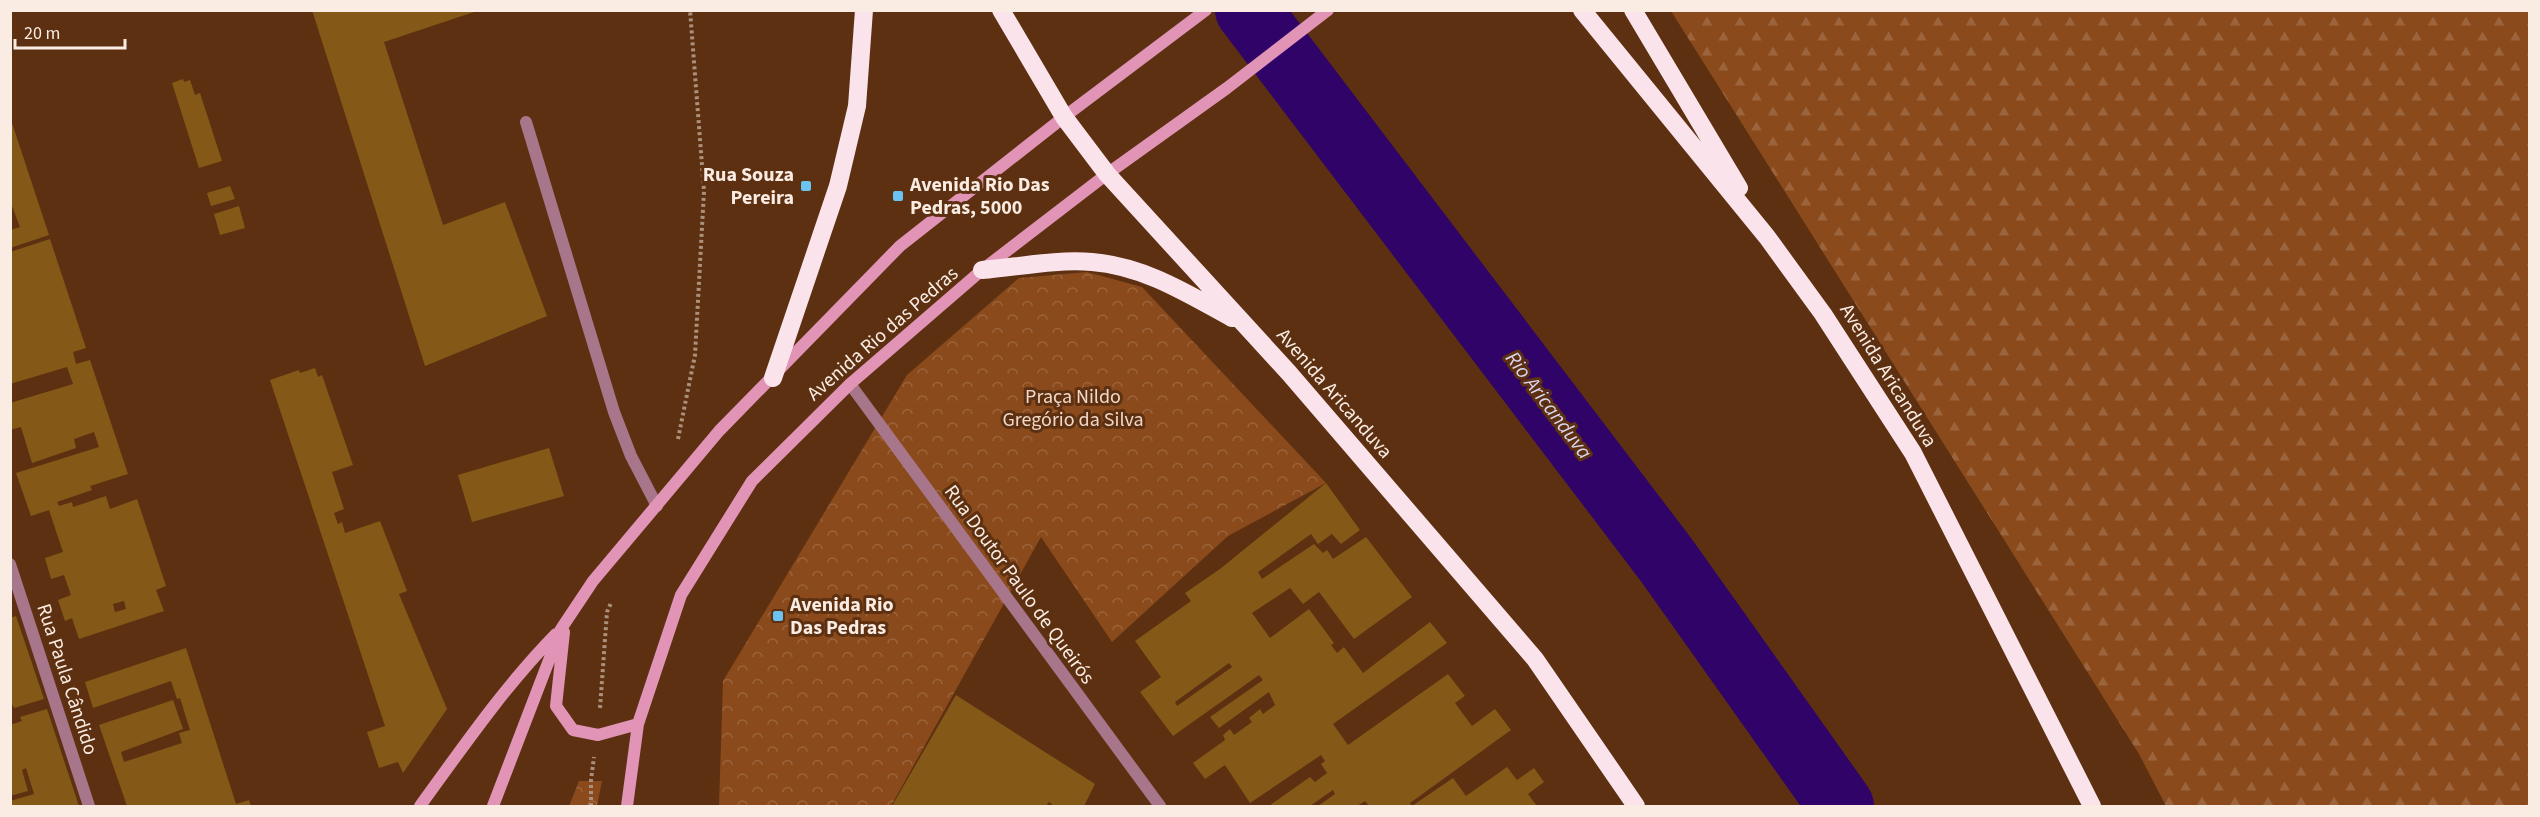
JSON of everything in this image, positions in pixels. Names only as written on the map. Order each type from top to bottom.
[{"type":"highway","points":[[773,378],[838,186],[857,106],[864,10]]},
{"type":"highway","name":"Avenida Aricanduva","points":[[1001,10],[1064,117],[1107,174],[1289,374],[1535,659],[1636,807]]},
{"type":"highway","name":"Avenida Aricanduva","points":[[1582,10],[1767,237],[1823,314],[1913,453],[2092,807]]},
{"type":"highway","points":[[1633,10],[1767,237]]},
{"type":"highway","points":[[982,270],[1092,262],[1128,268],[1170,285],[1245,325]]},
{"type":"main road","name":"Avenida Rio das Pedras","points":[[493,807],[563,626],[593,581],[719,431],[900,246],[1064,117],[1206,10]]},
{"type":"main road","name":"Avenida Rio das Pedras","points":[[627,807],[638,724],[681,595],[752,481],[850,384],[982,270],[1328,10]]},
{"type":"main road","points":[[563,626],[556,706],[573,730],[598,735],[638,724]]},
{"type":"main road","points":[[420,807],[486,715],[529,662],[563,626]]},
{"type":"street","points":[[525,122],[610,401],[631,456],[657,506]]},
{"type":"street","name":"Rua Doutor Paulo de Queirós","points":[[850,384],[1160,807]]},
{"type":"street","name":"Rua Paula Cândido","points":[[10,564],[89,807]]},
{"type":"path","points":[[677,447],[695,355],[705,191],[690,10]]},
{"type":"path","points":[[591,807],[591,780],[598,735],[607,612],[612,602]]},
{"type":"green space","points":[[1671,11],[2529,11],[2529,806],[2166,806],[2139,754]]},
{"type":"green space","name":"Praça Nildo Gregório da Silva","points":[[1087,272],[1142,287],[1326,483],[1228,536],[1112,642],[1041,537],[891,806],[719,806],[723,681],[907,375],[1019,278]]},
{"type":"green space","points":[[579,781],[602,781],[597,806],[569,806]]},
{"type":"building","points":[[312,10],[480,10],[384,42],[443,225],[505,202],[547,316],[425,366]]},
{"type":"building","points":[[183,79],[184,82],[190,80],[195,95],[200,93],[222,161],[199,168],[172,83]]},
{"type":"building","points":[[11,120],[49,235],[10,248],[10,230],[20,227],[10,201]]},
{"type":"building","points":[[230,186],[235,199],[211,206],[207,193]]},
{"type":"building","points":[[239,206],[245,228],[220,235],[214,214]]},
{"type":"building","points":[[50,239],[86,348],[73,352],[76,364],[90,360],[128,474],[90,486],[92,490],[57,502],[59,506],[72,502],[73,507],[106,496],[110,509],[137,499],[166,586],[156,590],[164,611],[79,639],[72,618],[65,621],[58,600],[71,595],[64,575],[51,579],[45,558],[63,552],[49,510],[31,516],[16,473],[99,447],[94,432],[74,439],[76,448],[32,463],[21,427],[10,430],[10,403],[73,384],[67,367],[10,384],[10,252]],"holes":[[[124,601],[126,609],[115,612],[113,604]]]},
{"type":"building","points":[[315,368],[318,377],[322,375],[353,465],[332,472],[344,509],[334,513],[338,524],[342,522],[345,533],[380,521],[407,591],[399,594],[447,709],[403,773],[398,762],[379,768],[367,732],[385,726],[270,380],[299,370],[300,373]]},
{"type":"building","points":[[549,448],[564,496],[472,522],[458,475]]},
{"type":"building","points":[[1326,483],[1360,530],[1341,544],[1332,534],[1318,544],[1311,534],[1258,572],[1262,579],[1314,544],[1323,553],[1327,550],[1333,559],[1366,537],[1412,597],[1354,639],[1319,592],[1303,604],[1290,588],[1252,613],[1270,638],[1309,609],[1334,643],[1331,645],[1337,653],[1344,647],[1363,673],[1430,622],[1447,643],[1333,724],[1348,745],[1448,674],[1465,696],[1455,703],[1472,726],[1495,709],[1511,730],[1410,803],[1412,806],[1369,806],[1365,801],[1357,806],[1318,806],[1335,794],[1333,790],[1310,806],[1269,806],[1310,777],[1315,782],[1327,773],[1321,764],[1325,761],[1321,755],[1250,803],[1225,765],[1205,779],[1193,763],[1225,740],[1223,735],[1230,729],[1234,735],[1252,722],[1249,718],[1260,709],[1263,714],[1275,705],[1269,692],[1219,728],[1210,717],[1263,680],[1259,675],[1173,736],[1140,692],[1161,677],[1135,641],[1191,601],[1185,593],[1220,569]],"holes":[[[1229,663],[1232,667],[1177,706],[1175,702]]]},
{"type":"building","points":[[16,616],[44,699],[14,708],[10,701],[10,618]]},
{"type":"building","points":[[186,648],[236,804],[249,800],[251,806],[127,806],[99,725],[173,700],[183,729],[121,752],[124,762],[182,743],[179,733],[190,730],[180,698],[177,699],[171,681],[93,708],[85,682]]},
{"type":"building","points":[[956,695],[1095,784],[1084,806],[1051,806],[1049,802],[1046,806],[892,806]]},
{"type":"building","points":[[47,709],[79,806],[10,806],[10,801],[34,794],[26,768],[22,770],[28,791],[10,796],[10,725],[22,721],[20,717]]},
{"type":"building","points":[[1507,767],[1517,780],[1534,768],[1544,782],[1528,794],[1537,806],[1412,806],[1453,778],[1466,796]]},
{"type":"waterway","name":"Rio Aricanduva","points":[[1248,10],[1667,561],[1841,806]]},
{"type":"place","name":"Rua Souza Pereira","points":[[806,186]]},
{"type":"place","name":"Avenida Rio Das Pedras, 5000","points":[[898,196]]},
{"type":"place","name":"Avenida Rio Das Pedras","points":[[778,616]]}]
